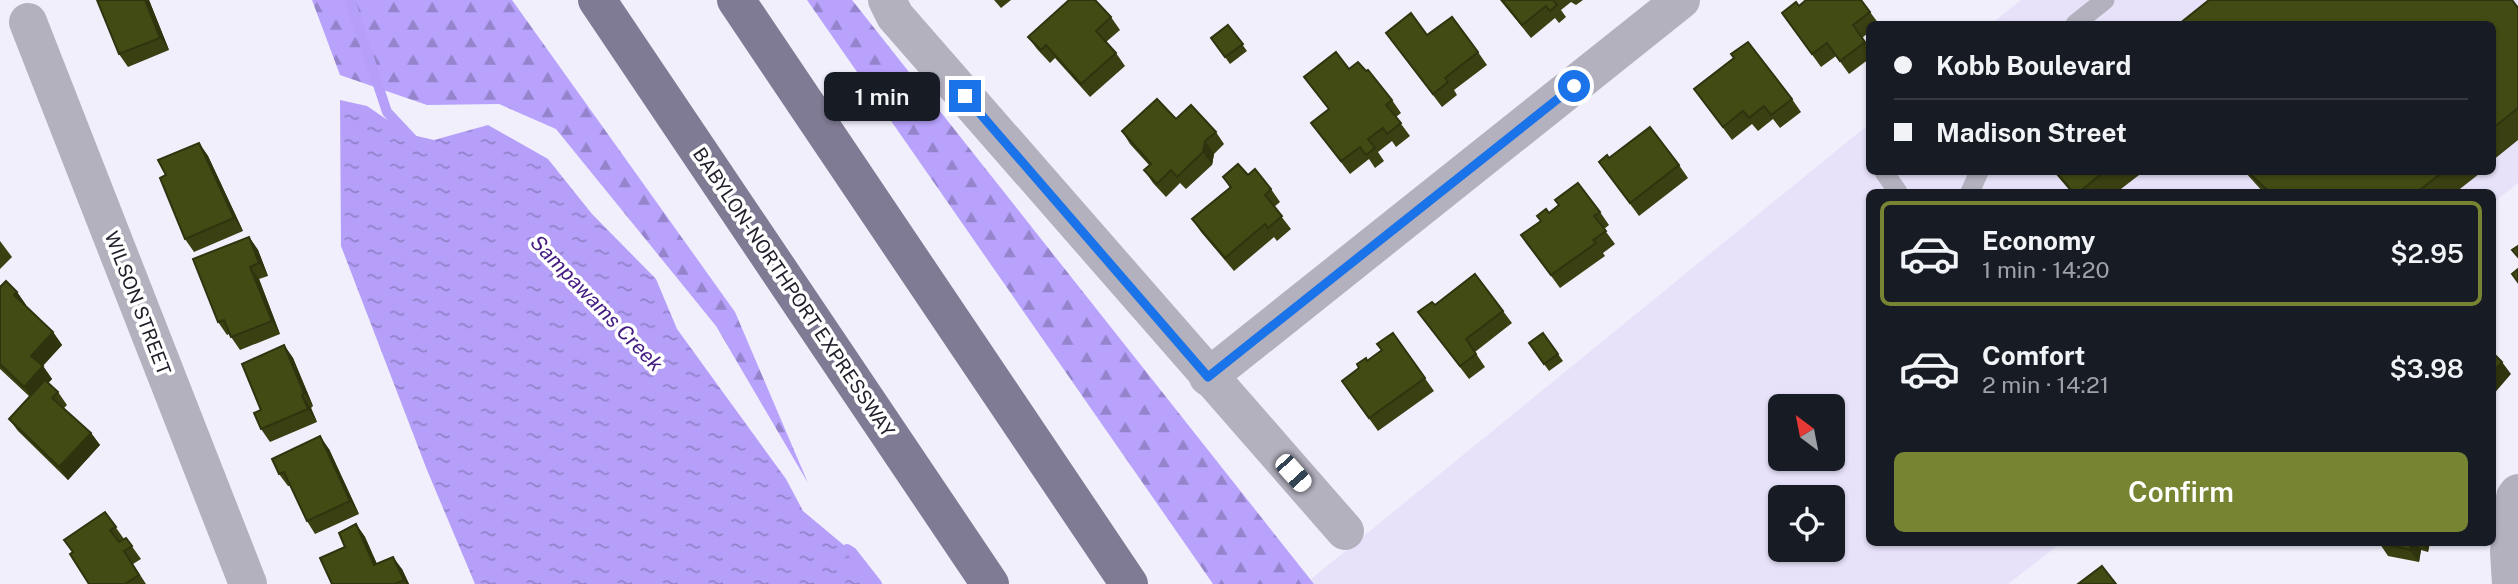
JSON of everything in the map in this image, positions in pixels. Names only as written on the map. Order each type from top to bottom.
[{"type":"main road","name":"BABYLON-NORTHPORT EXPRESSWAY","points":[[597,0],[990,584]]},
{"type":"main road","points":[[736,0],[1129,584]]},
{"type":"street","points":[[887,0],[895,16],[1345,531]]},
{"type":"street","points":[[1208,377],[1681,0]]},
{"type":"street","name":"WILSON STREET","points":[[29,22],[248,584]]},
{"type":"street","points":[[2511,584],[2509,552],[2515,497],[2518,493]]},
{"type":"lane","points":[[2079,21],[2105,0]]},
{"type":"shaded area","points":[[2021,0],[2518,0],[2518,183],[2496,201],[2496,189],[1866,189],[1866,546],[2057,546],[2008,584],[1314,584],[1311,579],[1866,126],[1866,175],[2496,175],[2496,21],[1995,21]]},
{"type":"green space","points":[[312,0],[512,0],[735,312],[808,483],[716,326],[556,129],[499,104],[427,105],[340,75]]},
{"type":"green space","points":[[807,0],[852,0],[1314,584],[1213,584]]},
{"type":"water","points":[[340,100],[367,106],[408,134],[434,140],[488,125],[548,159],[592,214],[656,279],[677,329],[786,479],[803,511],[852,552],[877,584],[475,584],[427,470],[341,246]]},
{"type":"building","points":[[97,0],[145,0],[160,38],[119,54]]},
{"type":"building","points":[[1069,0],[1095,0],[1111,17],[1096,31],[1116,53],[1081,84],[1046,45],[1041,50],[1028,37]]},
{"type":"building","points":[[1502,0],[1553,0],[1557,5],[1550,11],[1546,6],[1522,25]]},
{"type":"building","points":[[1806,0],[1861,0],[1870,12],[1853,25],[1865,42],[1840,61],[1827,43],[1812,54],[1782,13],[1796,2],[1799,6]]},
{"type":"building","points":[[2209,0],[2512,0],[2518,8],[2518,108],[2496,126],[2496,21],[2183,21]]},
{"type":"building","points":[[1411,13],[1427,35],[1452,17],[1478,52],[1445,78],[1448,82],[1433,94],[1386,33]]},
{"type":"building","points":[[1228,25],[1243,44],[1225,57],[1211,38]]},
{"type":"building","points":[[1748,42],[1792,99],[1771,115],[1764,106],[1749,118],[1743,111],[1723,127],[1694,89],[1734,58],[1731,54]]},
{"type":"building","points":[[1336,52],[1349,69],[1358,62],[1368,70],[1392,100],[1386,105],[1401,123],[1387,134],[1383,128],[1368,139],[1375,148],[1366,155],[1360,147],[1341,161],[1311,123],[1329,109],[1304,77]]},
{"type":"building","points":[[1157,99],[1176,119],[1191,105],[1216,132],[1205,141],[1203,152],[1177,177],[1171,170],[1157,184],[1144,170],[1151,164],[1122,131]]},
{"type":"building","points":[[1650,127],[1679,165],[1630,203],[1599,162],[1607,155],[1609,158]]},
{"type":"building","points":[[199,143],[234,218],[185,239],[160,178],[166,175],[158,160]]},
{"type":"building","points":[[1238,164],[1248,175],[1255,169],[1271,189],[1265,195],[1282,216],[1268,228],[1265,224],[1225,258],[1192,219],[1231,187],[1223,177]]},
{"type":"building","points":[[2059,175],[2100,175],[2083,189],[2070,189]]},
{"type":"building","points":[[2251,175],[2439,175],[2421,189],[2266,189]]},
{"type":"building","points":[[1578,183],[1600,212],[1594,216],[1606,231],[1593,240],[1596,243],[1551,275],[1521,235],[1541,221],[1537,216],[1546,209],[1549,213],[1559,205],[1555,200]]},
{"type":"building","points":[[249,237],[259,263],[250,267],[272,321],[231,337],[224,320],[218,322],[193,259]]},
{"type":"building","points":[[2518,246],[2518,257],[2512,250]]},
{"type":"building","points":[[2518,269],[2518,282],[2512,274]]},
{"type":"building","points":[[1475,274],[1503,311],[1466,339],[1476,354],[1460,366],[1418,312],[1432,302],[1435,305]]},
{"type":"building","points":[[6,281],[17,292],[14,295],[53,332],[31,356],[43,366],[24,387],[0,364],[0,287]]},
{"type":"building","points":[[1393,333],[1425,378],[1369,418],[1342,381],[1359,368],[1357,364],[1366,358],[1367,361],[1382,350],[1377,344]]},
{"type":"building","points":[[1543,333],[1558,354],[1544,364],[1529,343]]},
{"type":"building","points":[[284,345],[308,409],[261,429],[254,413],[261,410],[242,364]]},
{"type":"building","points":[[2496,356],[2502,362],[2496,369]]},
{"type":"building","points":[[45,380],[58,392],[52,398],[91,433],[59,467],[9,419]]},
{"type":"building","points":[[320,436],[350,501],[307,521],[284,472],[279,474],[272,459]]},
{"type":"building","points":[[105,512],[116,527],[110,530],[119,542],[126,538],[132,546],[124,551],[139,575],[125,584],[89,584],[64,540]]},
{"type":"building","points":[[356,524],[374,565],[393,557],[404,580],[395,584],[332,584],[320,558],[345,547],[339,533]]},
{"type":"building","points":[[2394,546],[2410,546],[2410,550]]},
{"type":"building","points":[[2102,566],[2116,584],[2078,584]]},
{"type":"waterway","name":"Sampawams Creek","points":[[350,0],[387,112],[417,144]]},
{"type":"waterway","name":"Sampawams Creek","points":[[847,549],[877,584]]},
{"type":"route","points":[[965,96],[1208,377],[1574,86]]}]
